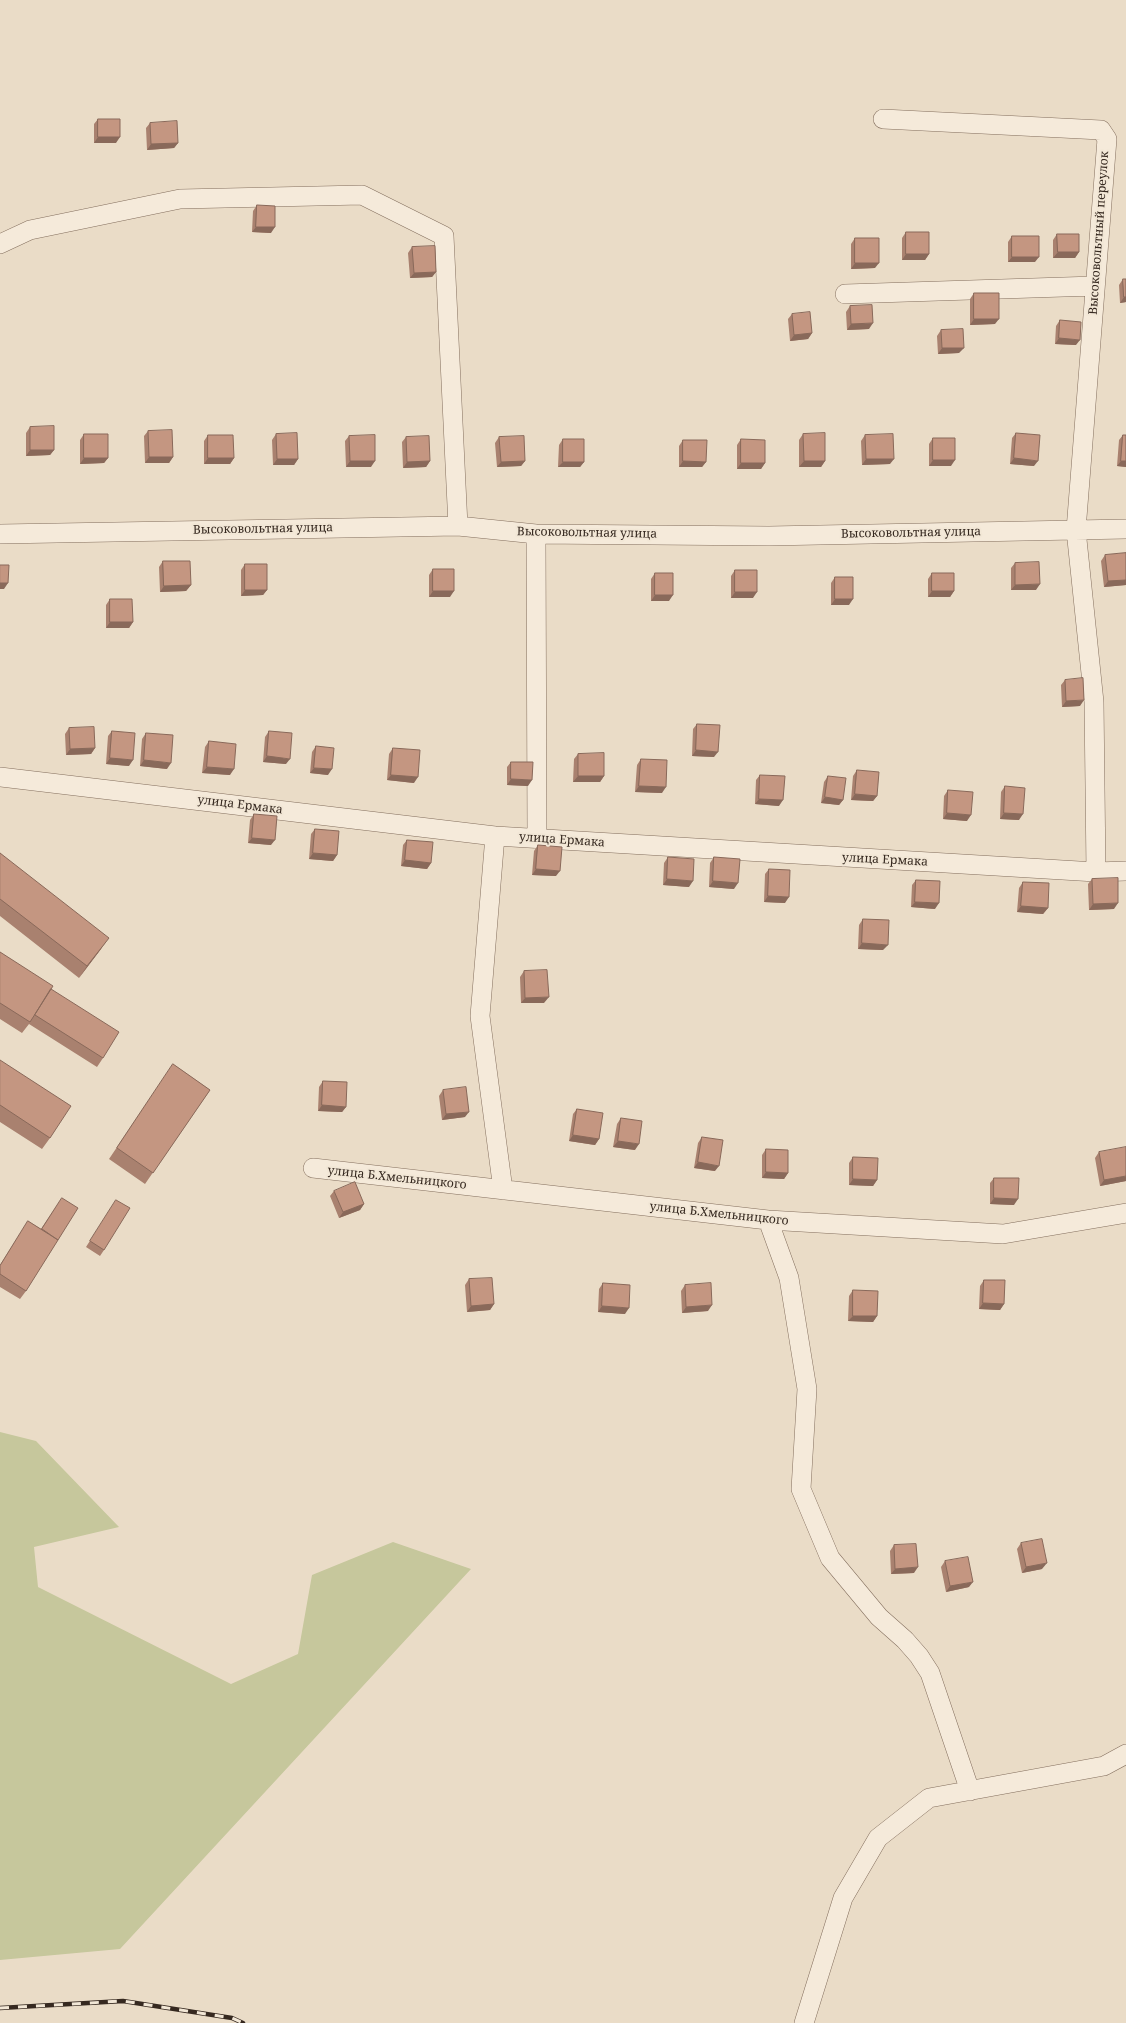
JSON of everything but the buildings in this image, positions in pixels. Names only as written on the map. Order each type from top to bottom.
[{"type":"street","name":"Высоковольтный переулок","points":[[884,119],[1101,130],[1107,139],[1076,530],[1094,702],[1096,872]]},
{"type":"street","points":[[0,244],[30,230],[180,199],[362,195],[444,236],[458,526]]},
{"type":"street","points":[[845,294],[1095,286]]},
{"type":"street","name":"Высоковольтная улица","points":[[0,534],[458,526],[536,534],[769,536],[1126,529]]},
{"type":"street","points":[[536,534],[537,838]]},
{"type":"street","name":"улица Ермака","points":[[0,777],[495,836],[1096,872],[1126,871]]},
{"type":"street","points":[[495,836],[480,1016],[503,1190]]},
{"type":"street","name":"улица Б.Хмельницкого","points":[[312,1168],[768,1220],[1003,1234],[1126,1213]]},
{"type":"street","points":[[768,1220],[789,1278],[807,1389],[801,1489],[830,1558],[879,1617],[905,1640],[920,1656],[926,1668],[970,1791]]},
{"type":"street","points":[[804,2023],[843,1898],[878,1838],[929,1798],[1104,1766],[1126,1754]]},
{"type":"green space","points":[[0,1432],[36,1441],[119,1527],[34,1547],[38,1587],[231,1684],[298,1654],[312,1575],[393,1542],[471,1569],[120,1949],[0,1960]]},
{"type":"railway","points":[[0,2008],[123,2001],[232,2018],[243,2023]]}]
